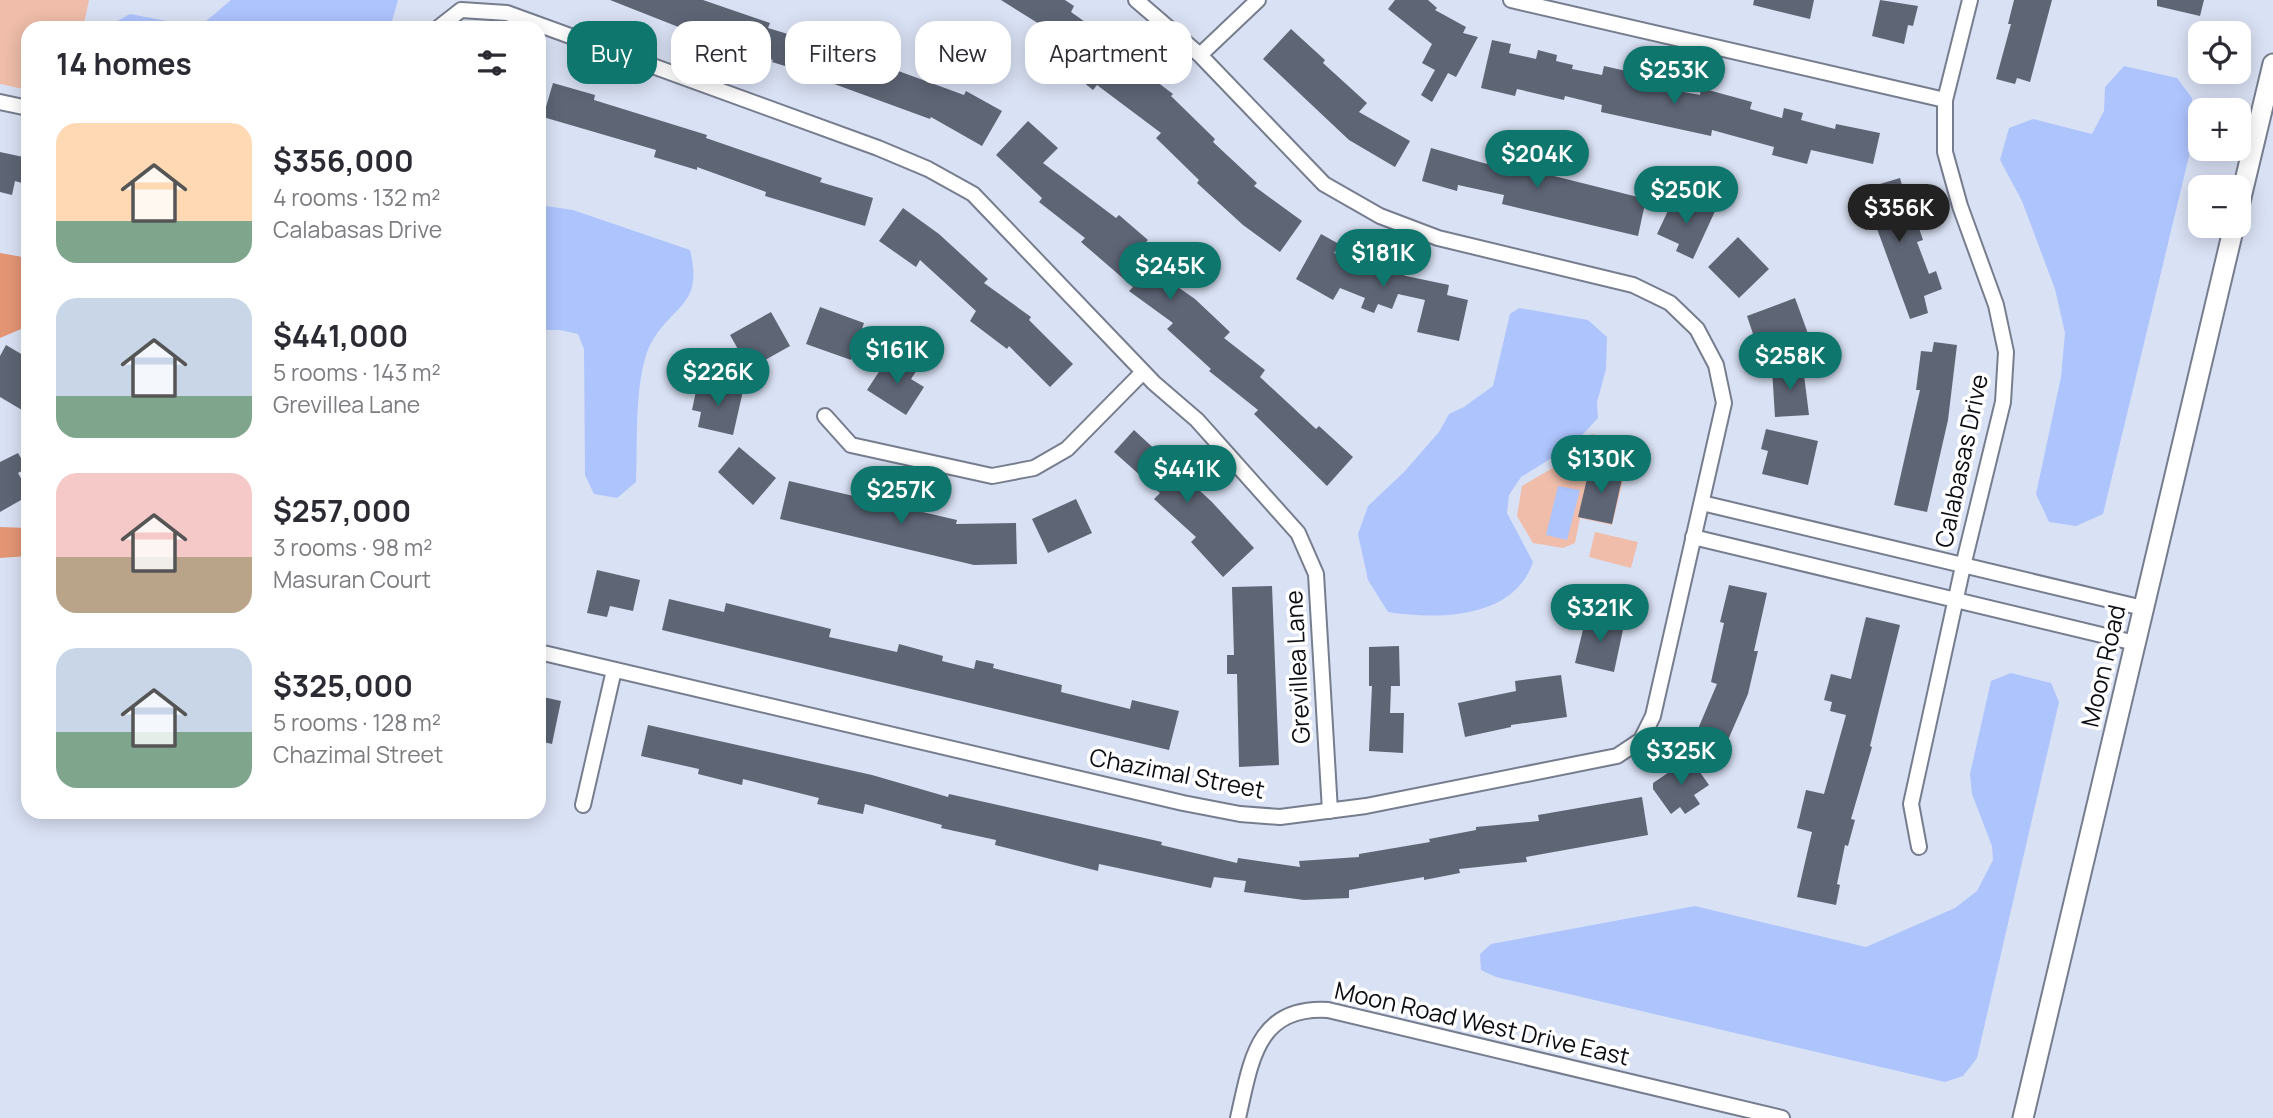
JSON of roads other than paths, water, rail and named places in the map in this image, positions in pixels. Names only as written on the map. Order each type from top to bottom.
[{"type":"street","name":"Chazimal Street","points":[[546,654],[1226,811],[1280,817],[1366,806],[1617,756],[1641,740],[1653,716],[1724,403],[1716,365],[1696,329],[1670,303],[1633,285],[1438,238],[1380,216],[1324,184],[1200,55],[1136,0]]},
{"type":"street","points":[[1200,55],[1258,0]]},
{"type":"street","points":[[1511,0],[1945,100]]},
{"type":"street","name":"Calabasas Drive","points":[[1919,847],[1910,804],[1955,600],[2003,402],[2006,352],[1996,305],[1960,206],[1945,152],[1945,100],[1970,0]]},
{"type":"street","name":"Grevillea Lane","points":[[447,21],[461,10],[507,13],[529,21]]},
{"type":"street","name":"Grevillea Lane","points":[[546,27],[928,169],[973,194],[1143,372],[1197,420],[1298,533],[1316,574],[1330,810]]},
{"type":"street","points":[[2246,175],[2273,64]]},
{"type":"street","points":[[0,102],[21,106]]},
{"type":"street","name":"Moon Road","points":[[2023,1118],[2231,238]]},
{"type":"street","points":[[825,416],[851,445],[992,476],[1034,468],[1067,449],[1143,372]]},
{"type":"street","points":[[1702,503],[2143,608]]},
{"type":"street","points":[[1693,537],[2135,643]]},
{"type":"street","points":[[583,805],[614,670]]},
{"type":"street","name":"Moon Road West Drive East","points":[[1238,1118],[1252,1058],[1265,1033],[1296,1011],[1311,1009],[1328,1010],[1782,1118]]},
{"type":"water","points":[[231,0],[398,0],[392,21],[206,21]]},
{"type":"water","points":[[130,14],[167,21],[118,21]]},
{"type":"water","points":[[2124,66],[2177,78],[2192,98],[2188,98],[2188,160],[2103,514],[2076,526],[2049,522],[2036,494],[2061,377],[2065,333],[2055,289],[2022,201],[2000,160],[2009,128],[2033,119],[2092,134],[2104,111],[2105,87]]},
{"type":"water","points":[[546,206],[573,210],[690,250],[693,281],[690,292],[686,301],[654,338],[643,368],[638,408],[636,482],[617,498],[594,494],[585,475],[584,349],[578,334],[546,330]]},
{"type":"water","points":[[1519,308],[1588,320],[1607,337],[1606,369],[1597,402],[1598,418],[1574,444],[1521,477],[1509,495],[1507,513],[1533,562],[1523,581],[1509,595],[1492,605],[1450,615],[1388,612],[1368,580],[1358,534],[1368,506],[1404,472],[1439,432],[1449,414],[1464,407],[1493,386],[1510,314]]},
{"type":"water","points":[[1558,486],[1580,490],[1567,540],[1546,535]]},
{"type":"water","points":[[2011,673],[2051,683],[2059,702],[1977,1058],[1963,1076],[1945,1082],[1496,977],[1481,970],[1480,954],[1491,944],[1695,906],[1866,947],[1955,908],[1977,891],[1993,860],[1992,846],[1972,794],[1970,774],[1991,681]]}]
